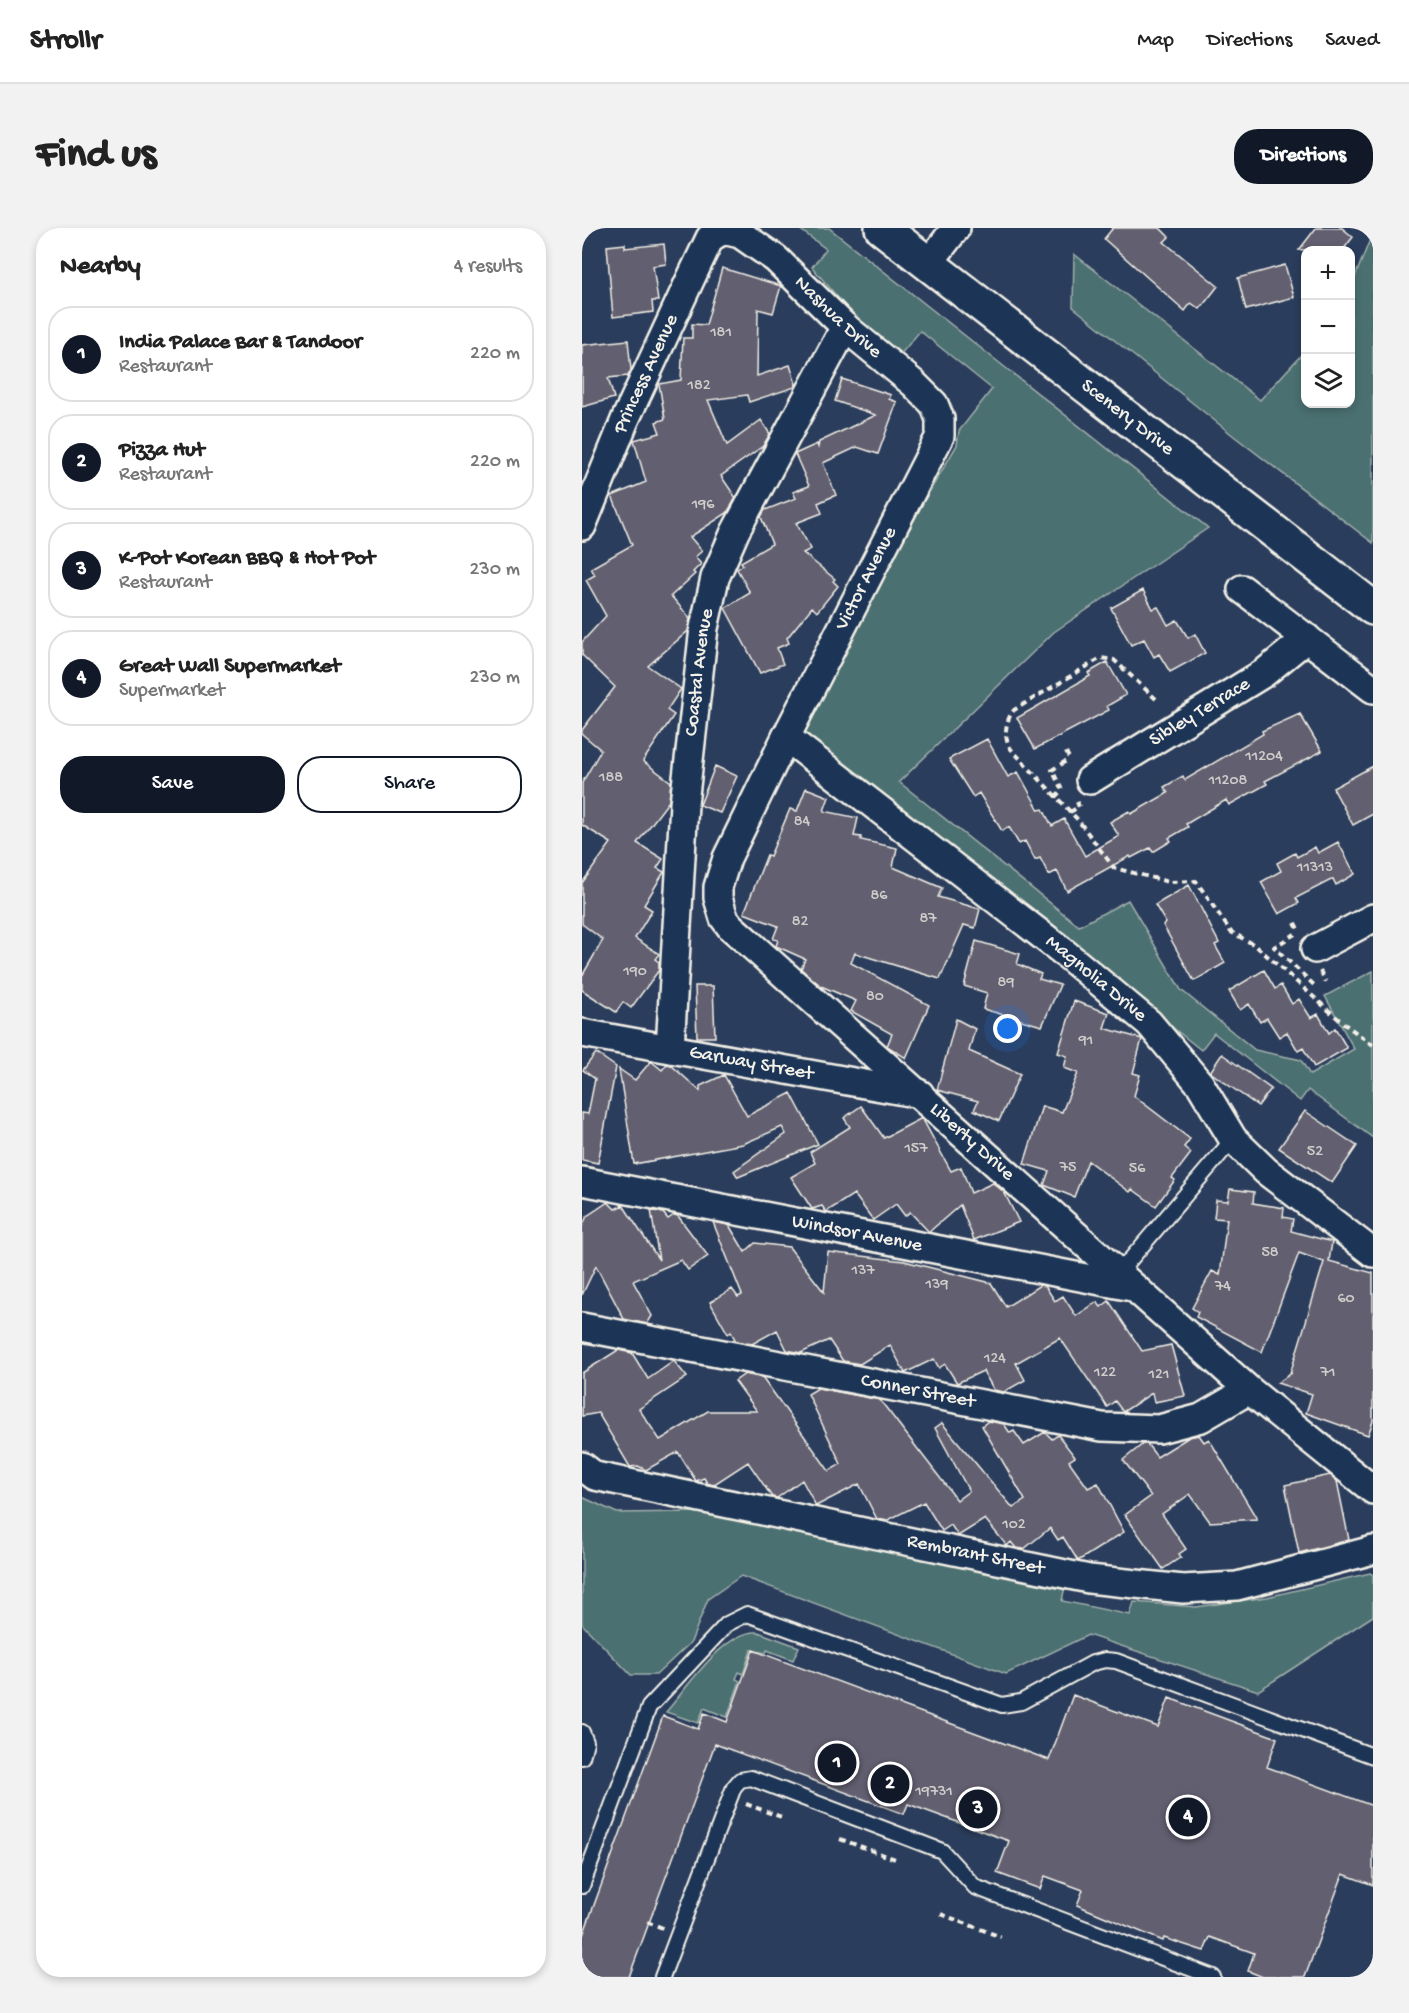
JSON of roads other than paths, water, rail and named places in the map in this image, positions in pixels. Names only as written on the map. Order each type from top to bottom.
[{"type":"street","name":"Scenery Drive","points":[[882,228],[1373,608]]},
{"type":"street","points":[[928,264],[956,228]]},
{"type":"street","name":"Nashua Drive","points":[[723,230],[740,234],[776,259],[845,327],[913,383],[934,404],[940,419]]},
{"type":"street","name":"Princess Avenue","points":[[582,526],[625,420],[710,238],[723,230]]},
{"type":"street","name":"Coastal Avenue","points":[[670,1049],[684,804],[704,628],[715,578],[735,532],[845,327]]},
{"type":"street","name":"Victor Avenue","points":[[786,737],[929,459],[940,436],[940,419]]},
{"type":"street","points":[[1242,589],[1373,689]]},
{"type":"street","name":"Sibley Terrace","points":[[1090,780],[1264,673],[1307,638]]},
{"type":"street","name":"Liberty Drive","points":[[786,737],[727,858],[718,887],[720,908],[730,926],[921,1094],[1125,1281],[1249,1390],[1373,1490]]},
{"type":"street","name":"Magnolia Drive","points":[[786,737],[1061,950],[1149,1023],[1200,1084],[1233,1138],[1266,1172],[1373,1253]]},
{"type":"street","points":[[1315,949],[1373,918]]},
{"type":"street","name":"Garway Street","points":[[582,1033],[921,1094]]},
{"type":"street","name":"Windsor Avenue","points":[[582,1181],[1125,1281]]},
{"type":"street","name":"Conner Street","points":[[582,1328],[1102,1427],[1159,1429],[1201,1418],[1249,1390]]},
{"type":"street","name":"Rembrant Street","points":[[582,1466],[595,1476],[1089,1579],[1183,1589],[1237,1586],[1373,1550]]},
{"type":"lane","points":[[1125,1281],[1233,1138]]},
{"type":"lane","points":[[582,1886],[649,1707],[727,1624],[747,1614],[1002,1705],[1021,1702],[1093,1663],[1105,1660],[1116,1661],[1373,1756]]},
{"type":"lane","points":[[582,1757],[585,1748],[584,1734]]},
{"type":"lane","points":[[662,1977],[729,1797],[736,1782],[751,1778],[942,1851],[975,1887],[1213,1977]]},
{"type":"place","name":"India Palace Bar & Tandoor","points":[[837,1763]]},
{"type":"place","name":"Pizza Hut","points":[[890,1784]]},
{"type":"place","name":"K-Pot Korean BBQ & Hot Pot","points":[[978,1809]]},
{"type":"place","name":"Great Wall Supermarket","points":[[1188,1817]]}]
